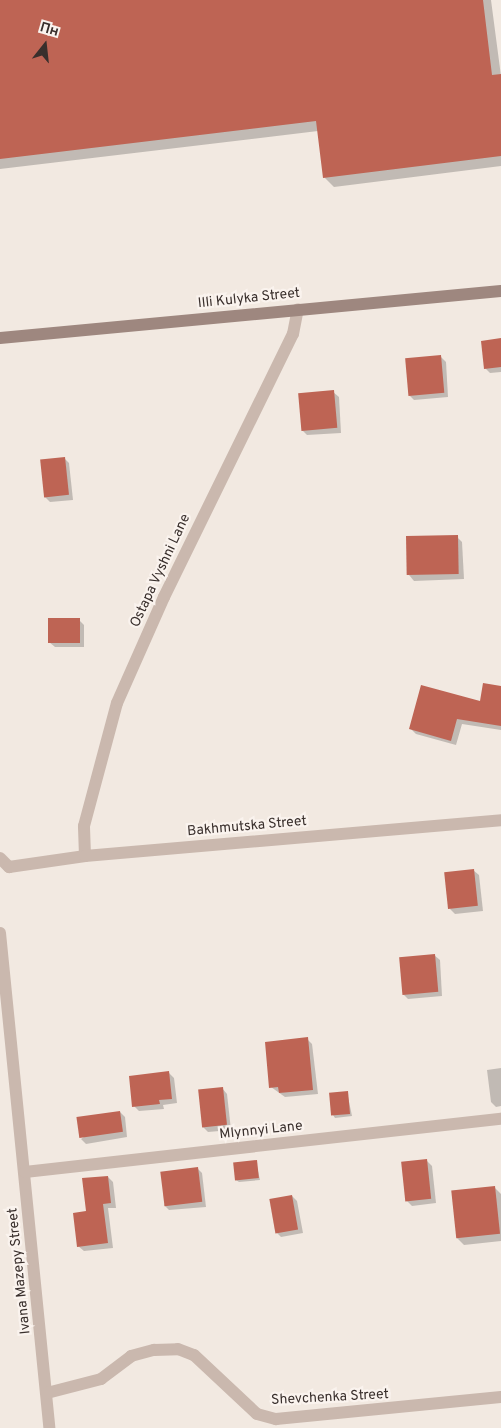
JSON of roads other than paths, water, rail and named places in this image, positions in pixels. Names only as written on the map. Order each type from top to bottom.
[{"type":"street","name":"Illi Kulyka Street","points":[[0,338],[501,291]]},
{"type":"street","name":"Ostapa Vyshni Lane","points":[[85,856],[84,826],[117,703],[164,597],[293,334],[298,309]]},
{"type":"street","name":"Bakhmutska Street","points":[[0,858],[9,867],[85,856],[501,820]]},
{"type":"street","name":"Ivana Mazepy Street","points":[[0,933],[49,1428]]},
{"type":"street","name":"Mlynnyi Lane","points":[[25,1172],[501,1119]]},
{"type":"street","name":"Shevchenka Street","points":[[47,1393],[101,1380],[131,1356],[154,1350],[178,1349],[194,1355],[257,1414],[276,1419],[501,1398]]}]
